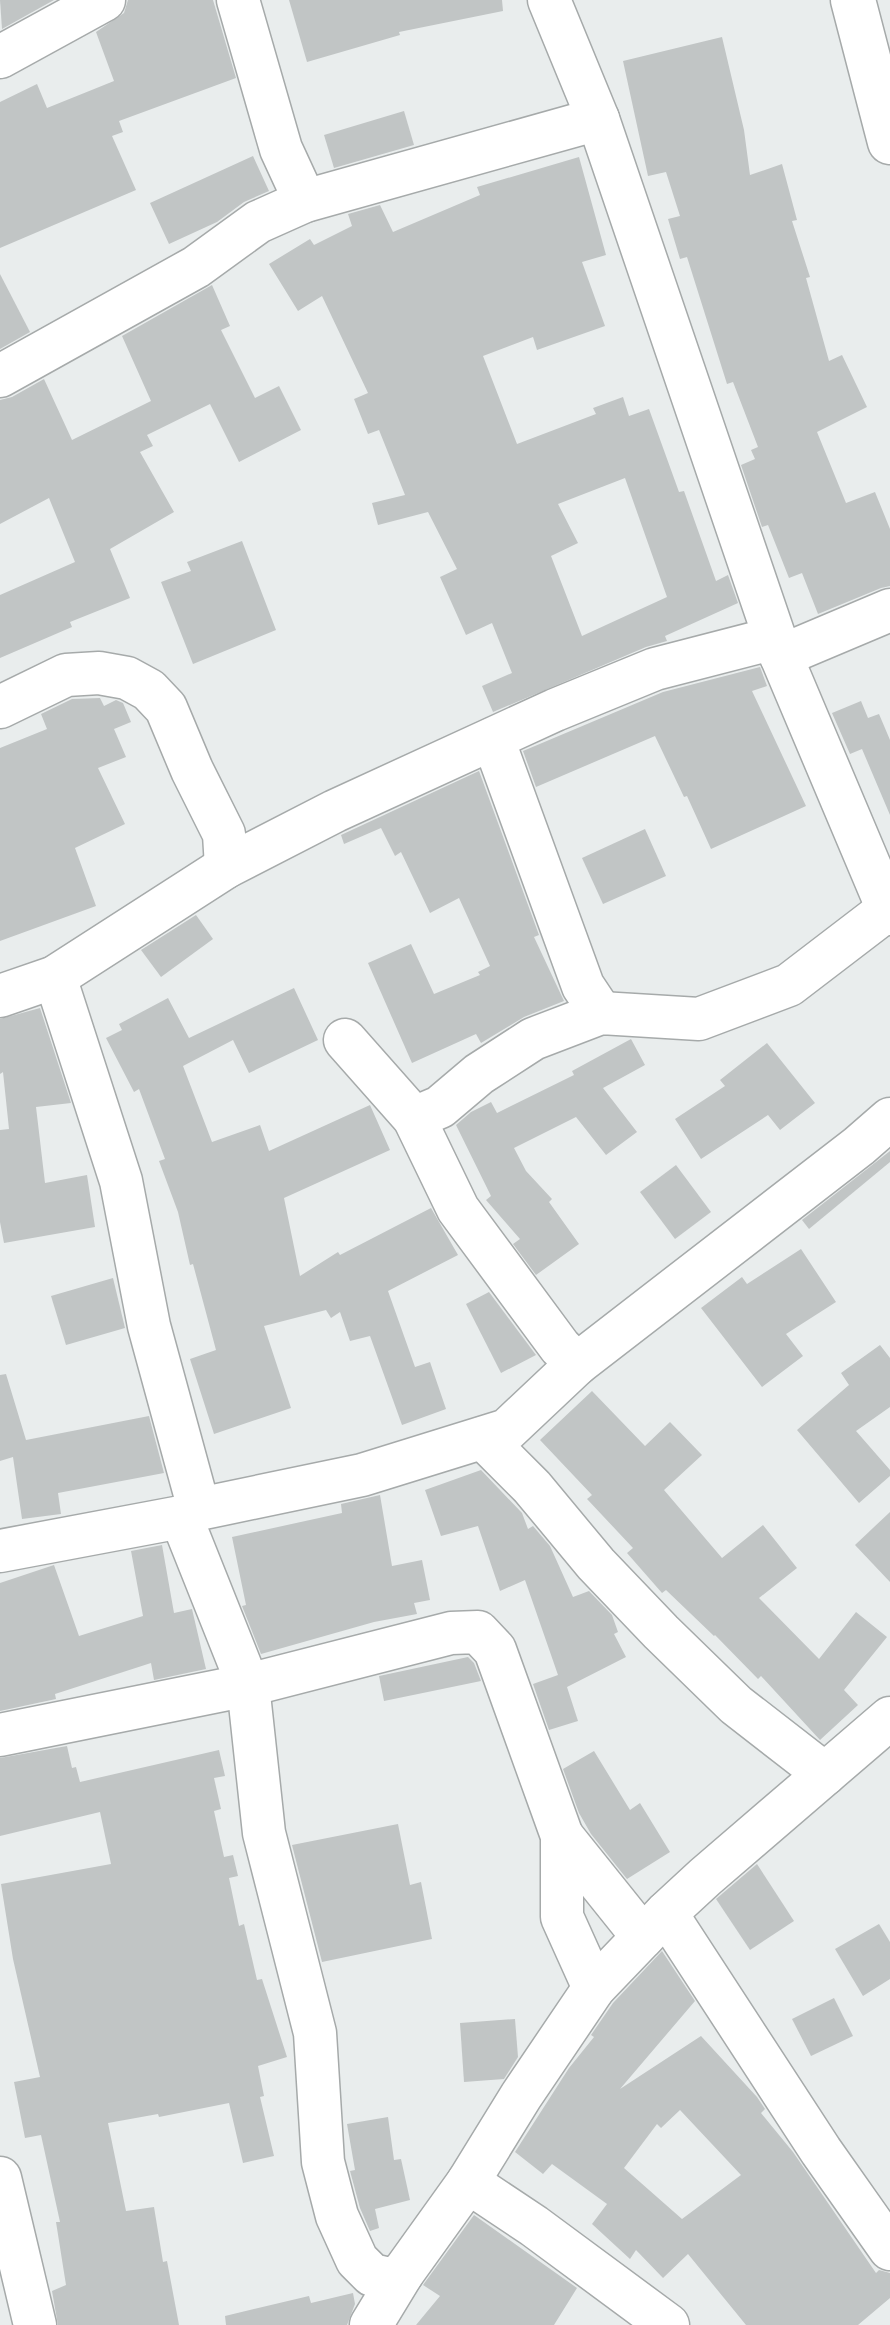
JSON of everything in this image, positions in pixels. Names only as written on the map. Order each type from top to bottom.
[{"type":"main road","points":[[853,0],[890,142]]},
{"type":"street","points":[[0,57],[104,0]]},
{"type":"street","points":[[238,0],[281,149],[305,201]]},
{"type":"street","points":[[414,1118],[440,1107],[479,1074],[533,1039],[601,1013],[699,1019],[789,985],[888,912],[778,647],[598,119],[549,0]]},
{"type":"street","points":[[0,376],[196,267],[258,222],[305,201],[598,119]]},
{"type":"street","points":[[0,996],[55,977],[236,850],[655,669],[778,647],[890,610]]},
{"type":"street","points":[[0,707],[66,675],[99,673],[127,678],[149,690],[166,708],[192,770],[236,850]]},
{"type":"street","points":[[493,739],[583,986],[601,1013]]},
{"type":"street","points":[[55,977],[121,1181],[190,1513],[248,1685],[264,1833],[315,2033],[323,2162],[337,2216],[357,2260],[372,2275],[389,2279],[402,2274]]},
{"type":"street","points":[[345,1040],[414,1118],[458,1209],[560,1347],[577,1364]]},
{"type":"street","points":[[0,1551],[362,1475],[507,1430],[577,1364],[890,1119]]},
{"type":"street","points":[[483,1438],[532,1487],[596,1564],[661,1632],[736,1705],[825,1774]]},
{"type":"street","points":[[0,1735],[248,1685],[451,1633],[478,1632],[495,1650],[562,1836],[562,1917],[594,1988]]},
{"type":"street","points":[[371,2325],[594,1988],[654,1925],[890,1718]]},
{"type":"street","points":[[562,1836],[654,1925],[890,2249]]},
{"type":"street","points":[[0,2178],[35,2325]]},
{"type":"street","points":[[468,2182],[534,2226],[668,2325]]},
{"type":"building","points":[[0,0],[54,0],[2,29]]},
{"type":"building","points":[[128,0],[213,0],[236,78],[119,121],[123,132],[112,136],[136,190],[0,248],[0,102],[37,84],[47,108],[114,81],[96,32],[124,13]]},
{"type":"building","points":[[289,0],[502,0],[503,11],[399,32],[400,35],[307,62]]},
{"type":"building","points":[[722,37],[744,130],[750,175],[782,164],[797,220],[792,221],[810,277],[806,278],[829,361],[842,355],[867,407],[817,432],[846,503],[875,492],[890,529],[890,586],[818,614],[802,573],[789,578],[768,525],[762,527],[741,465],[755,459],[751,450],[758,447],[733,382],[727,384],[687,257],[680,259],[668,219],[680,216],[666,172],[648,176],[623,61]]},
{"type":"building","points":[[404,111],[414,145],[334,168],[324,135]]},
{"type":"building","points":[[253,156],[269,191],[244,202],[217,222],[169,244],[150,203]]},
{"type":"building","points":[[579,157],[606,255],[582,262],[605,326],[537,350],[533,337],[483,356],[517,444],[596,414],[593,408],[623,397],[629,416],[649,409],[679,492],[684,491],[716,581],[728,575],[738,603],[665,636],[667,641],[493,712],[482,686],[512,673],[492,623],[466,635],[440,577],[457,569],[428,512],[378,525],[372,503],[405,495],[379,430],[368,434],[354,399],[368,393],[322,296],[298,311],[269,264],[310,239],[314,245],[352,226],[348,214],[380,205],[393,232],[480,195],[477,187]],"holes":[[[625,478],[667,597],[582,636],[551,556],[578,543],[558,504]]]},
{"type":"building","points":[[0,274],[30,332],[0,349]]},
{"type":"building","points":[[212,285],[230,326],[221,330],[255,398],[279,386],[301,430],[239,462],[210,404],[147,435],[153,446],[140,452],[174,512],[110,549],[130,598],[70,622],[72,627],[0,658],[0,595],[75,562],[49,498],[0,524],[0,400],[12,397],[44,379],[72,440],[151,401],[122,336]]},
{"type":"building","points":[[242,541],[276,630],[193,664],[161,582],[191,571],[187,562]]},
{"type":"building","points":[[760,667],[767,686],[752,691],[806,806],[711,849],[655,736],[536,787],[523,751],[663,692]]},
{"type":"building","points":[[100,698],[104,706],[116,700],[123,703],[131,722],[114,729],[126,757],[98,768],[125,824],[75,848],[96,906],[0,941],[0,748],[47,729],[41,714],[72,699]]},
{"type":"building","points":[[861,701],[868,718],[879,714],[890,740],[890,815],[862,749],[850,754],[832,713]]},
{"type":"building","points":[[479,771],[539,935],[534,937],[564,1001],[524,1017],[481,1043],[476,1034],[412,1063],[368,963],[411,944],[434,994],[480,975],[478,972],[490,966],[459,898],[430,913],[401,852],[395,856],[381,828],[344,844],[341,835]]},
{"type":"building","points":[[645,829],[666,876],[603,904],[582,858]]},
{"type":"building","points":[[196,915],[213,939],[161,977],[141,950]]},
{"type":"building","points":[[294,988],[318,1040],[249,1073],[233,1040],[183,1066],[212,1142],[260,1125],[269,1151],[370,1105],[390,1150],[284,1198],[300,1276],[338,1252],[340,1255],[431,1208],[458,1255],[388,1291],[415,1367],[430,1362],[446,1409],[402,1425],[370,1336],[350,1341],[340,1312],[331,1318],[326,1310],[264,1326],[291,1408],[214,1434],[190,1359],[216,1350],[193,1264],[190,1265],[178,1212],[159,1161],[165,1159],[139,1089],[134,1092],[106,1038],[122,1030],[119,1024],[168,998],[189,1038]]},
{"type":"building","points":[[40,1008],[71,1103],[36,1107],[45,1183],[87,1175],[95,1227],[4,1243],[0,1222],[0,1130],[9,1129],[3,1072],[0,1074],[0,1019]]},
{"type":"building","points":[[631,1039],[645,1065],[603,1088],[637,1132],[606,1155],[576,1117],[514,1148],[526,1171],[552,1199],[549,1202],[579,1244],[536,1275],[513,1244],[520,1239],[486,1200],[491,1196],[456,1125],[471,1112],[491,1102],[497,1113],[574,1075],[572,1071]]},
{"type":"building","points":[[767,1043],[815,1103],[780,1130],[768,1115],[701,1159],[675,1119],[725,1086],[720,1080]]},
{"type":"building","points":[[890,1151],[890,1162],[809,1229],[802,1220]]},
{"type":"building","points":[[676,1165],[711,1212],[675,1239],[640,1192]]},
{"type":"building","points":[[801,1249],[836,1302],[786,1334],[803,1356],[762,1387],[701,1308],[742,1277],[747,1284]]},
{"type":"building","points":[[113,1278],[125,1328],[66,1345],[51,1296]]},
{"type":"building","points":[[489,1292],[536,1355],[501,1373],[466,1304]]},
{"type":"building","points":[[880,1345],[890,1358],[890,1407],[856,1431],[890,1470],[890,1476],[859,1503],[797,1430],[849,1385],[841,1373]]},
{"type":"building","points":[[6,1374],[26,1440],[149,1416],[164,1473],[58,1493],[61,1514],[22,1519],[13,1457],[0,1461],[0,1375]]},
{"type":"building","points":[[592,1391],[645,1446],[670,1422],[702,1455],[664,1490],[722,1558],[763,1525],[797,1568],[759,1598],[819,1659],[856,1612],[887,1637],[844,1690],[858,1705],[820,1740],[761,1676],[758,1679],[666,1590],[662,1593],[627,1553],[633,1548],[587,1499],[592,1495],[540,1440]]},
{"type":"building","points":[[481,1470],[522,1513],[528,1529],[533,1526],[550,1546],[573,1597],[589,1591],[612,1615],[618,1632],[614,1634],[626,1657],[567,1687],[578,1721],[549,1730],[533,1684],[558,1675],[525,1580],[500,1591],[478,1526],[441,1536],[425,1490]]},
{"type":"building","points":[[380,1495],[392,1566],[422,1560],[430,1600],[414,1603],[417,1614],[374,1622],[261,1654],[242,1606],[246,1605],[232,1537],[342,1513],[341,1504]]},
{"type":"building","points":[[890,1512],[890,1582],[855,1545]]},
{"type":"building","points":[[162,1545],[174,1613],[192,1609],[206,1669],[154,1680],[151,1663],[55,1694],[56,1699],[0,1711],[0,1583],[54,1565],[79,1636],[143,1616],[131,1551]]},
{"type":"building","points":[[468,1657],[474,1663],[481,1681],[384,1701],[379,1676]]},
{"type":"building","points":[[67,1746],[72,1768],[76,1767],[80,1782],[219,1750],[225,1776],[214,1778],[221,1809],[214,1811],[224,1857],[233,1855],[238,1876],[229,1878],[239,1926],[244,1924],[257,1980],[262,1979],[287,2057],[258,2066],[264,2096],[260,2097],[274,2156],[243,2163],[229,2103],[108,2123],[126,2211],[154,2207],[163,2262],[167,2261],[179,2325],[58,2325],[52,2291],[66,2285],[56,2222],[60,2222],[41,2135],[25,2138],[14,2082],[40,2077],[13,1959],[1,1884],[111,1864],[100,1812],[0,1836],[0,1758]]},
{"type":"building","points":[[594,1751],[630,1810],[640,1803],[670,1852],[627,1879],[591,1834],[579,1813],[563,1769]]},
{"type":"building","points":[[398,1824],[410,1885],[421,1882],[432,1939],[322,1962],[292,1845]]},
{"type":"building","points":[[757,1864],[794,1921],[750,1950],[716,1899]]},
{"type":"building","points":[[879,1924],[890,1942],[890,1979],[863,1996],[835,1949]]},
{"type":"building","points":[[662,1951],[695,2001],[620,2089],[701,2036],[757,2097],[765,2109],[761,2113],[793,2152],[876,2273],[879,2270],[890,2273],[890,2298],[858,2325],[746,2325],[688,2254],[663,2278],[636,2250],[630,2259],[592,2224],[607,2204],[552,2164],[543,2174],[515,2152],[569,2068],[594,2037],[591,2035],[613,2003]],"holes":[[[680,2110],[741,2175],[682,2219],[624,2168],[657,2124],[661,2128]]]},
{"type":"building","points":[[834,1998],[853,2036],[811,2056],[792,2019]]},
{"type":"building","points":[[515,2019],[518,2057],[504,2079],[464,2082],[460,2023]]},
{"type":"building","points":[[388,2117],[394,2160],[401,2159],[410,2200],[375,2209],[379,2228],[370,2231],[350,2171],[355,2170],[347,2124]]},
{"type":"building","points":[[474,2215],[577,2288],[554,2325],[416,2325],[440,2296],[423,2285]]},
{"type":"building","points":[[353,2293],[355,2304],[347,2325],[226,2325],[225,2316],[309,2296],[311,2303]]}]
